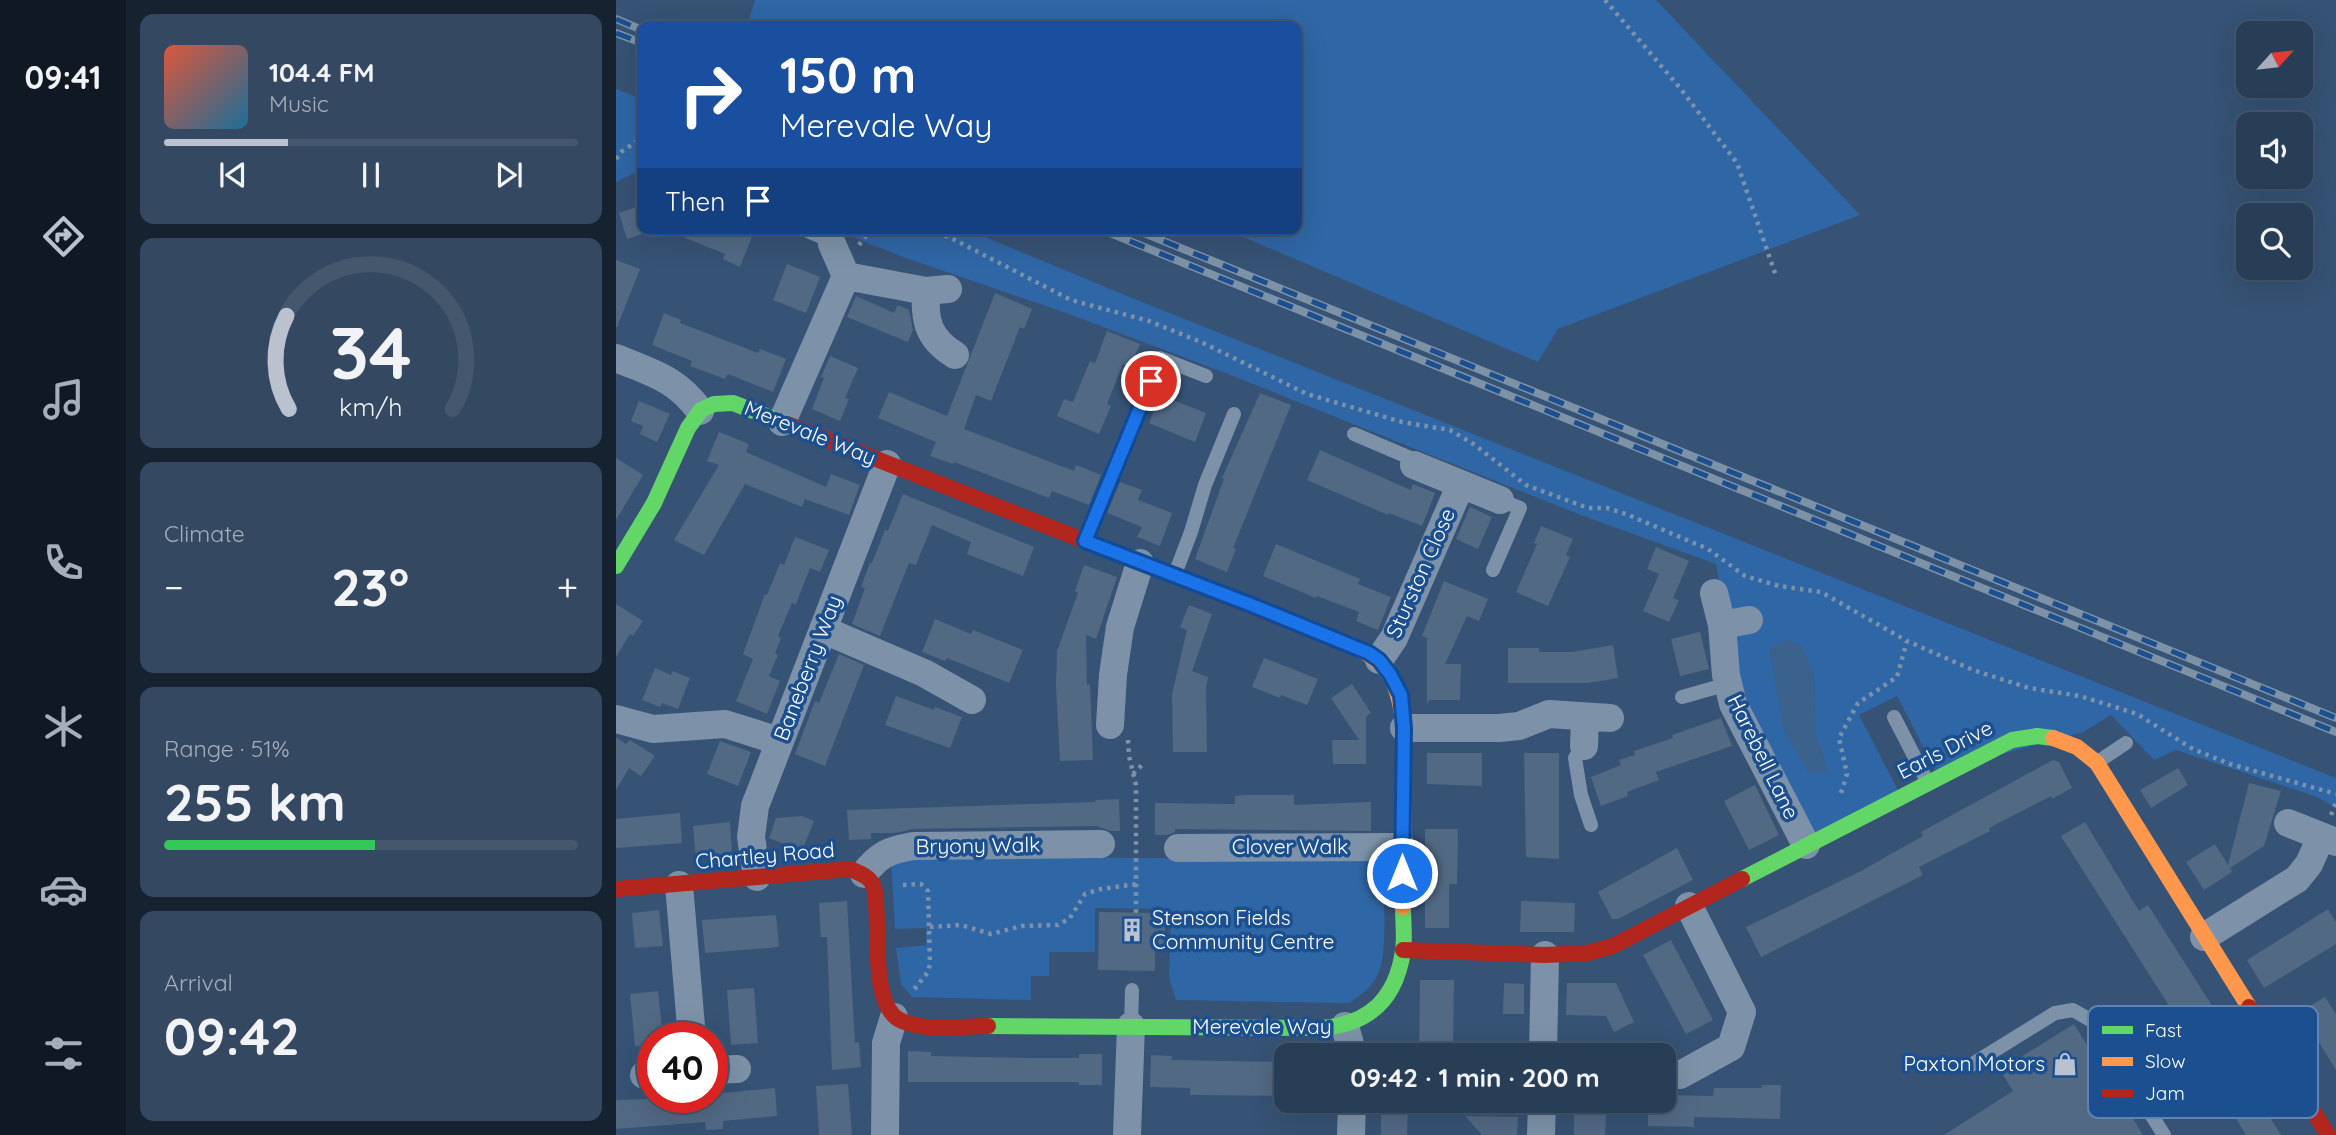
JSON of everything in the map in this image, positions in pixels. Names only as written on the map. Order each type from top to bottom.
[{"type":"street","points":[[782,422],[846,276],[832,244]]},
{"type":"street","points":[[846,276],[937,290],[925,305],[928,324],[937,344],[956,355]]},
{"type":"street","points":[[616,358],[669,379],[690,397],[700,411],[688,428],[640,529],[616,566]]},
{"type":"street","name":"Merevale Way","points":[[700,411],[720,402],[733,403],[1369,653],[1379,660],[1390,674],[1401,695],[1404,728],[1403,950],[1399,971],[1390,991],[1377,1007],[1345,1026],[1131,1026]]},
{"type":"street","name":"Baneberry Way","points":[[757,877],[751,837],[755,806],[887,464]]},
{"type":"street","name":"Sturston Close","points":[[1413,464],[1500,500]]},
{"type":"street","name":"Sturston Close","points":[[1379,660],[1395,638],[1461,484]]},
{"type":"street","points":[[1119,727],[1113,674],[1120,627],[1140,562]]},
{"type":"street","name":"Harebell Lane","points":[[1714,593],[1722,625],[1728,684],[1733,704],[1806,845]]},
{"type":"street","points":[[1722,625],[1749,620]]},
{"type":"street","points":[[824,630],[924,673],[972,700]]},
{"type":"street","points":[[1404,728],[1499,728],[1519,726],[1549,714],[1598,718],[1584,746]]},
{"type":"street","points":[[616,719],[653,729],[725,724],[779,741]]},
{"type":"street","name":"Earls Drive","points":[[1403,950],[1545,955],[1587,953],[1613,946],[2012,740],[2050,736],[2067,740],[2084,750],[2096,763],[2247,1006]]},
{"type":"street","points":[[2204,937],[2297,879],[2329,839],[2288,823]]},
{"type":"street","name":"Bryony Walk","points":[[869,881],[872,863],[890,850],[913,846],[1101,844]]},
{"type":"street","name":"Clover Walk","points":[[1178,848],[1402,847]]},
{"type":"street","name":"Chartley Road","points":[[616,889],[850,869],[869,881]]},
{"type":"street","points":[[869,881],[881,994],[894,1017],[909,1024],[926,1026],[1131,1026],[1127,1135]]},
{"type":"street","points":[[679,885],[691,1022]]},
{"type":"street","points":[[1680,1075],[1731,1047],[1742,1012],[1689,906]]},
{"type":"street","points":[[1543,1043],[1545,955]]},
{"type":"street","points":[[885,1135],[886,1043],[894,1017]]},
{"type":"street","points":[[1345,1026],[1350,1043]]},
{"type":"street","points":[[1351,1135],[1352,1113]]},
{"type":"street","points":[[1541,1135],[1542,1113]]},
{"type":"street","name":"Earls Drive","points":[[2317,1118],[2328,1135]]},
{"type":"lane","points":[[817,235],[832,244]]},
{"type":"lane","points":[[1085,541],[1160,358],[1206,376]]},
{"type":"lane","points":[[1174,576],[1205,485],[1234,414]]},
{"type":"lane","points":[[1354,434],[1408,457],[1413,464]]},
{"type":"lane","points":[[1493,570],[1520,508],[1500,500]]},
{"type":"lane","points":[[1682,697],[1728,684]]},
{"type":"lane","points":[[1894,717],[1927,782]]},
{"type":"lane","points":[[2096,763],[2126,743]]},
{"type":"lane","points":[[1584,746],[1575,758],[1581,795],[1591,825]]},
{"type":"lane","points":[[1131,1026],[1132,990]]},
{"type":"lane","points":[[1971,1066],[2055,1013],[2073,1010],[2088,1019]]},
{"type":"lane","points":[[2153,1118],[2164,1135]]},
{"type":"path","points":[[1605,0],[1680,88],[1737,163],[1776,276]]},
{"type":"path","points":[[616,159],[621,152],[637,141]]},
{"type":"path","points":[[944,235],[1071,300],[1149,321],[1201,342],[1307,394],[1402,422],[1450,430],[1475,445],[1526,485],[1588,508],[1607,508],[1626,514],[1708,549],[1745,576],[1779,586],[1821,592],[1907,641],[1973,670],[2029,688],[2080,696],[2137,714],[2193,749],[2336,794]]},
{"type":"path","points":[[1852,822],[1840,795],[1847,774],[1839,738],[1858,704],[1897,677],[1907,641]]},
{"type":"path","points":[[1119,727],[1136,785],[1136,913]]},
{"type":"path","points":[[1133,774],[1145,762]]},
{"type":"path","points":[[869,881],[921,884],[928,891],[928,972],[894,1017]]},
{"type":"path","points":[[930,927],[961,925],[991,934],[1022,926],[1058,925],[1069,918],[1085,894],[1137,884]]},
{"type":"shaded area","points":[[755,0],[1656,0],[1860,215],[1558,329],[1538,362],[1238,235],[1302,235],[1302,21],[749,21]]},
{"type":"shaded area","points":[[616,89],[637,97],[637,172],[616,182]]},
{"type":"shaded area","points":[[848,235],[980,235],[1127,296],[2336,778],[2336,808],[2317,797],[2176,750],[2154,760],[2111,715],[2083,732],[1936,772],[1897,696],[1859,715],[1899,792],[1811,839],[1744,705],[1716,564],[1583,516],[1228,374],[1066,313],[903,257]],"holes":[[[1769,649],[1814,674],[1815,734],[1828,773]]]},
{"type":"shaded area","points":[[1786,639],[1801,645],[1814,674],[1815,734],[1828,773],[1808,772],[1784,731],[1769,649]]},
{"type":"shaded area","points":[[915,856],[1383,860],[1384,937],[1381,966],[1372,984],[1349,1003],[1176,1000],[1169,978],[1171,909],[1095,908],[1095,952],[1049,952],[1049,976],[1031,976],[1031,1000],[912,997],[901,984],[896,948],[926,945],[926,928],[895,929],[891,861]]},
{"type":"building","points":[[637,207],[639,235],[627,239],[619,213]]},
{"type":"building","points":[[678,235],[753,235],[740,267],[723,259],[725,254]]},
{"type":"building","points":[[616,260],[640,269],[617,327],[616,327]]},
{"type":"building","points":[[787,264],[820,277],[806,313],[773,300]]},
{"type":"building","points":[[995,293],[1032,309],[1024,329],[1020,327],[991,401],[976,395],[964,429],[1074,471],[1076,465],[1101,475],[1089,505],[1052,491],[1049,498],[954,462],[953,464],[930,456],[936,442],[878,418],[889,392],[947,416]]},
{"type":"building","points":[[856,296],[894,313],[898,305],[909,310],[913,330],[908,342],[847,317]]},
{"type":"building","points":[[664,313],[681,320],[680,323],[758,353],[760,349],[786,359],[773,392],[728,374],[725,379],[690,366],[692,361],[652,345]]},
{"type":"building","points":[[1107,331],[1140,344],[1130,367],[1123,364],[1107,404],[1111,406],[1099,434],[1057,416],[1064,399],[1073,402],[1090,361],[1095,363]]},
{"type":"building","points":[[830,356],[858,368],[845,398],[849,399],[840,421],[812,409]]},
{"type":"building","points":[[1260,393],[1291,405],[1233,548],[1236,549],[1227,572],[1195,559],[1224,479],[1222,478]]},
{"type":"building","points":[[1160,395],[1206,413],[1195,442],[1149,423]]},
{"type":"building","points":[[639,401],[670,414],[657,442],[640,434],[643,426],[631,421]]},
{"type":"building","points":[[719,432],[749,444],[746,452],[826,487],[831,474],[860,485],[849,515],[805,499],[802,507],[745,484],[704,555],[674,540],[719,465],[707,461]]},
{"type":"building","points":[[1320,450],[1411,490],[1413,484],[1435,493],[1422,526],[1389,513],[1388,515],[1307,480]]},
{"type":"building","points":[[616,458],[643,475],[616,520]]},
{"type":"building","points":[[1120,482],[1142,490],[1138,500],[1172,513],[1160,546],[1137,537],[1142,527],[1107,513]]},
{"type":"building","points":[[903,494],[1034,547],[1023,576],[967,554],[971,542],[932,525],[916,565],[909,563],[880,636],[852,624],[865,588],[861,587],[870,563],[885,530],[888,531]]},
{"type":"building","points":[[1470,507],[1492,517],[1478,549],[1456,539]]},
{"type":"building","points":[[1541,526],[1573,539],[1566,555],[1570,557],[1548,606],[1516,592],[1537,544],[1534,543]]},
{"type":"building","points":[[795,537],[829,550],[820,572],[810,568],[796,604],[792,603],[778,636],[781,638],[775,653],[778,655],[769,676],[780,681],[767,714],[736,701],[753,659],[743,654],[765,594],[767,595],[780,563],[784,565]]},
{"type":"building","points":[[1276,544],[1360,579],[1358,584],[1391,597],[1378,630],[1356,621],[1359,612],[1263,576]]},
{"type":"building","points":[[1656,547],[1689,561],[1673,598],[1679,600],[1669,622],[1643,611],[1659,574],[1647,569]]},
{"type":"building","points":[[1084,565],[1117,577],[1096,639],[1086,635],[1093,760],[1060,761],[1057,651],[1078,593],[1075,591]]},
{"type":"building","points":[[1444,581],[1488,599],[1479,621],[1467,616],[1445,664],[1461,664],[1460,700],[1429,700],[1427,704],[1427,638],[1422,636]]},
{"type":"building","points":[[616,604],[643,621],[633,636],[630,634],[616,657]]},
{"type":"building","points":[[1189,605],[1212,614],[1192,671],[1208,677],[1207,752],[1173,752],[1172,694],[1187,630],[1180,627]]},
{"type":"building","points":[[935,619],[971,634],[973,630],[1023,650],[1009,683],[947,658],[945,661],[922,652]]},
{"type":"building","points":[[1700,632],[1709,669],[1680,676],[1671,639]]},
{"type":"building","points":[[1613,645],[1618,678],[1588,683],[1508,683],[1508,648],[1572,652]]},
{"type":"building","points":[[839,654],[864,665],[825,766],[795,754],[815,701],[819,703]]},
{"type":"building","points":[[1264,658],[1318,679],[1307,705],[1252,687]]},
{"type":"building","points":[[655,668],[671,675],[673,671],[690,678],[678,709],[662,703],[660,707],[642,700]]},
{"type":"building","points":[[1352,684],[1371,713],[1366,717],[1366,764],[1333,764],[1332,740],[1359,740],[1331,698]]},
{"type":"building","points":[[896,696],[962,717],[950,748],[885,725]]},
{"type":"building","points":[[1721,718],[1732,746],[1656,772],[1659,780],[1627,792],[1628,796],[1601,806],[1591,777],[1621,765],[1619,760],[1635,755],[1634,751]]},
{"type":"building","points":[[616,737],[626,744],[630,740],[655,756],[641,776],[629,768],[616,790]]},
{"type":"building","points":[[720,741],[751,752],[738,786],[707,774]]},
{"type":"building","points":[[1427,753],[1482,753],[1482,786],[1427,784]]},
{"type":"building","points":[[1524,753],[1559,753],[1559,859],[1526,857]]},
{"type":"building","points":[[2053,760],[2059,762],[2072,788],[1989,828],[1990,831],[1919,867],[1923,875],[1761,957],[1746,927],[1861,871],[1923,836],[1921,832]]},
{"type":"building","points":[[2178,768],[2188,785],[2151,808],[2140,790]]},
{"type":"building","points":[[2249,783],[2281,791],[2264,846],[2230,868],[2232,872],[2204,890],[2186,862],[2215,844],[2228,865]]},
{"type":"building","points":[[1755,785],[1779,835],[1749,850],[1724,801]]},
{"type":"building","points":[[1294,795],[1294,805],[1371,802],[1371,831],[1175,829],[1175,832],[1168,835],[1155,835],[1155,803],[1235,804],[1235,796]]},
{"type":"building","points":[[1119,799],[1120,831],[1096,826],[913,829],[895,833],[871,833],[871,839],[849,840],[847,810]]},
{"type":"building","points":[[680,813],[682,843],[616,848],[616,819]]},
{"type":"building","points":[[802,816],[814,821],[802,851],[769,838],[776,818]]},
{"type":"building","points":[[730,822],[732,856],[696,859],[693,826]]},
{"type":"building","points":[[2085,822],[2139,911],[2148,905],[2212,1006],[2169,1006],[2061,836]]},
{"type":"building","points":[[1425,829],[1458,829],[1457,884],[1449,884],[1449,928],[1425,928]]},
{"type":"building","points":[[1677,848],[1693,880],[1618,919],[1612,919],[1598,892]]},
{"type":"building","points":[[847,901],[855,1043],[859,1042],[861,1067],[832,1070],[827,937],[821,937],[819,903]]},
{"type":"building","points":[[1521,901],[1575,903],[1574,932],[1520,932]]},
{"type":"building","points":[[2328,909],[2336,922],[2336,944],[2264,988],[2247,960]]},
{"type":"building","points":[[659,910],[663,946],[635,948],[632,913]]},
{"type":"building","name":"Stenson Fields Community Centre","points":[[1099,912],[1165,913],[1165,946],[1155,946],[1155,971],[1098,970]]},
{"type":"building","points":[[776,915],[779,947],[705,953],[702,920]]},
{"type":"building","points":[[1671,940],[1713,1020],[1686,1034],[1643,955]]},
{"type":"building","points":[[1420,980],[1454,980],[1453,1043],[1419,1043]]},
{"type":"building","points":[[1504,983],[1524,984],[1524,1014],[1503,1014]]},
{"type":"building","points":[[1567,983],[1616,983],[1634,1022],[1614,1032],[1606,1016],[1566,1015]]},
{"type":"building","points":[[754,988],[758,1043],[731,1045],[727,990]]},
{"type":"building","points":[[658,991],[661,1022],[637,1022],[637,1046],[635,1046],[630,994]]},
{"type":"building","points":[[2325,997],[2336,1014],[2336,1070],[2318,1041],[2318,1006],[2310,1006]]},
{"type":"building","points":[[2074,1024],[2088,1047],[2088,1118],[2132,1118],[2143,1135],[1944,1135],[2013,1091],[2000,1070]]},
{"type":"building","points":[[908,1051],[931,1052],[931,1056],[1029,1058],[1079,1058],[1079,1054],[1102,1054],[1102,1085],[1079,1085],[1079,1082],[908,1082]]},
{"type":"building","points":[[1151,1055],[1172,1056],[1171,1060],[1274,1062],[1274,1096],[1190,1095],[1190,1088],[1150,1087]]},
{"type":"building","points":[[848,1084],[852,1135],[819,1135],[816,1086]]},
{"type":"building","points":[[1762,1085],[1781,1085],[1780,1119],[1694,1117],[1694,1127],[1648,1126],[1648,1113],[1676,1113],[1676,1095],[1713,1096],[1714,1088],[1762,1088]]},
{"type":"building","points":[[775,1088],[777,1116],[723,1121],[723,1129],[706,1130],[705,1122],[616,1129],[616,1100],[637,1099],[637,1113],[728,1113],[728,1092]]},
{"type":"building","points":[[1381,1113],[1408,1113],[1407,1135],[1381,1135]]},
{"type":"building","points":[[1574,1113],[1606,1113],[1605,1135],[1574,1135]]},
{"type":"building","points":[[1465,1116],[1518,1117],[1517,1135],[1482,1135]]},
{"type":"building","points":[[2236,1118],[2270,1118],[2281,1135],[2246,1135]]},
{"type":"railway","points":[[616,19],[637,28]]},
{"type":"railway","points":[[616,33],[637,41]]},
{"type":"railway","points":[[1115,235],[2336,732]]},
{"type":"railway","points":[[1149,235],[2336,718]]},
{"type":"traffic: fast","points":[[616,566],[654,503],[688,428],[701,410],[714,404],[733,403],[787,424]]},
{"type":"traffic: fast","points":[[1742,879],[2012,740],[2037,736],[2053,738]]},
{"type":"traffic: fast","points":[[988,1026],[1339,1026],[1366,1015],[1378,1006],[1394,983],[1403,951],[1403,907]]},
{"type":"traffic: slow","points":[[1350,645],[1384,667],[1396,687],[1399,699],[1404,728],[1403,907]]},
{"type":"traffic: slow","points":[[2053,738],[2077,747],[2097,763],[2248,1006]]},
{"type":"traffic: jam","points":[[787,424],[1350,645]]},
{"type":"traffic: jam","points":[[616,889],[850,869],[868,878],[873,884],[880,980],[891,1012],[902,1021],[922,1026],[988,1026]]},
{"type":"traffic: jam","points":[[1403,950],[1545,955],[1587,953],[1613,946],[1742,879]]},
{"type":"traffic: jam","points":[[2318,1118],[2328,1135]]},
{"type":"place","name":"Stenson Fields Community Centre","points":[[1132,930]]},
{"type":"place","name":"Paxton Motors","points":[[2065,1064]]},
{"type":"route","points":[[1151,381],[1085,541],[1249,604],[1369,653],[1379,660],[1401,695],[1404,728],[1402,873]]}]
